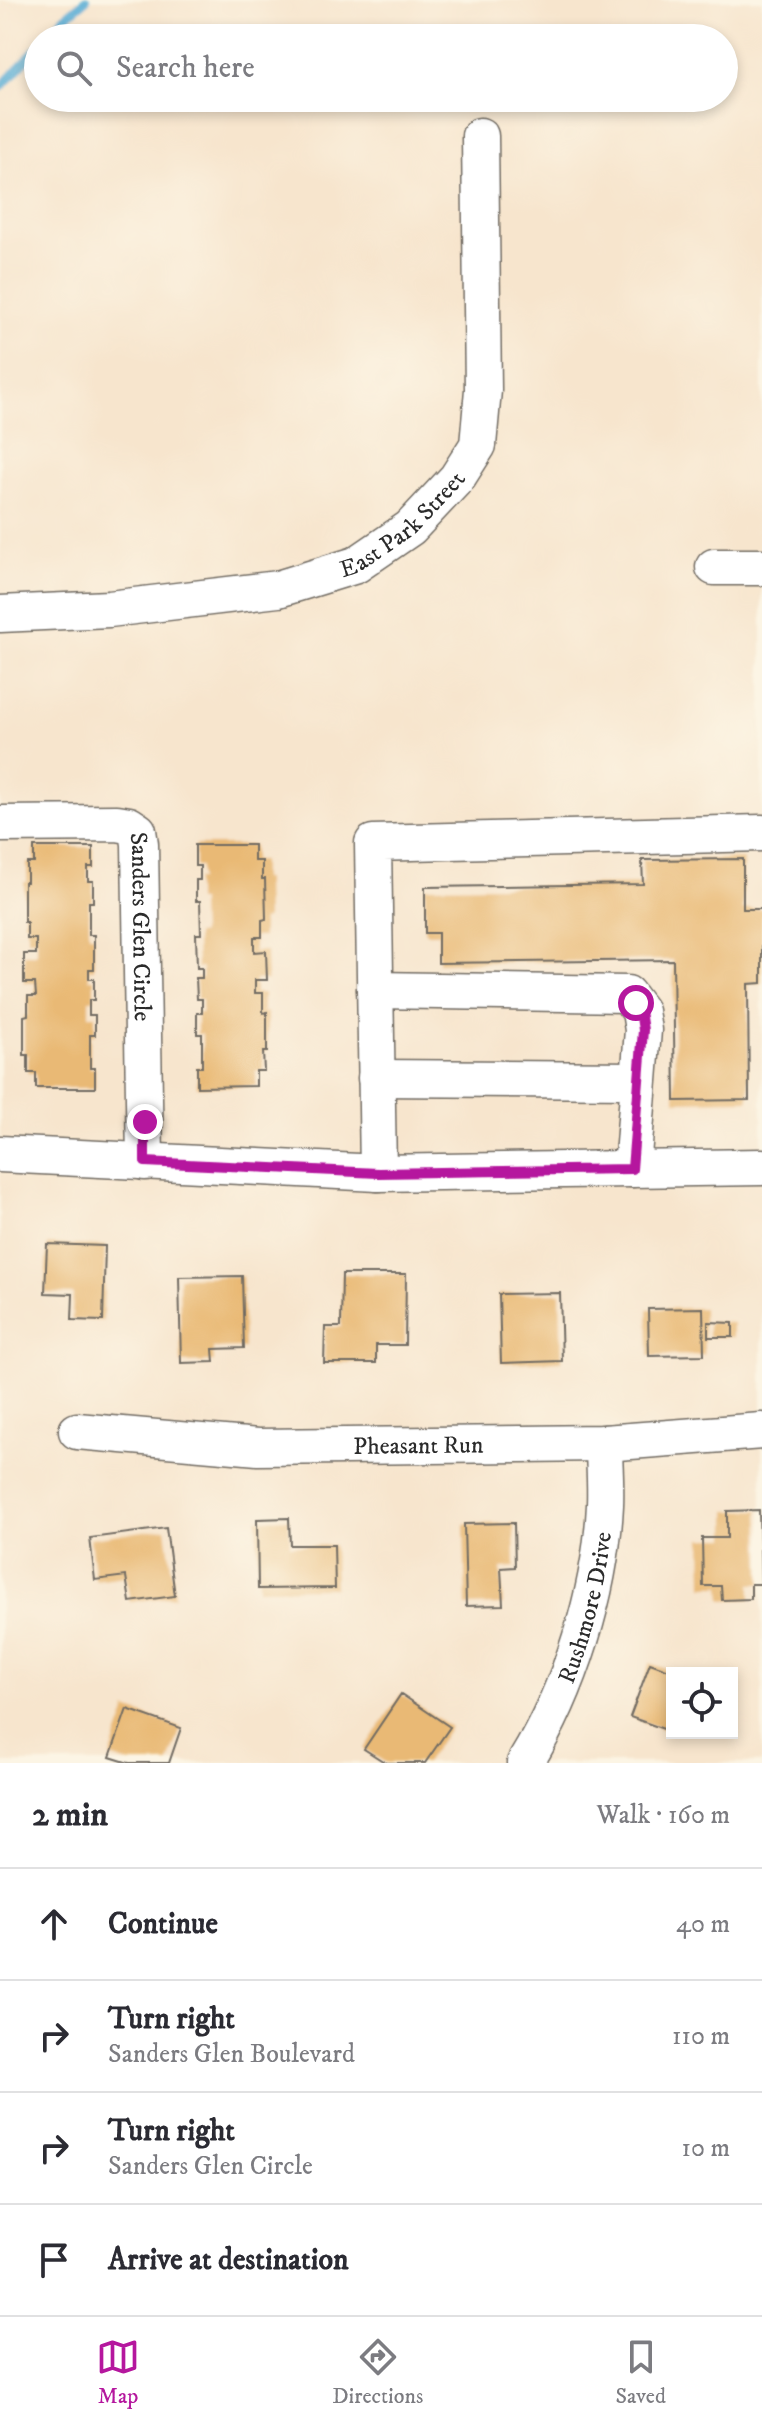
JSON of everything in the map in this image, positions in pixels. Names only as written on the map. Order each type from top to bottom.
[{"type":"street","name":"East Park Street","points":[[0,614],[109,609],[278,589],[356,565],[410,528],[457,478],[478,445],[483,390],[480,136]]},
{"type":"street","points":[[714,567],[762,567]]},
{"type":"street","name":"Sanders Glen Circle","points":[[0,824],[117,823],[129,825],[138,831],[145,1162]]},
{"type":"street","points":[[378,1173],[373,843],[762,833]]},
{"type":"street","points":[[375,990],[627,994],[640,1011],[643,1030],[632,1169]]},
{"type":"street","points":[[376,1078],[638,1080]]},
{"type":"street","points":[[0,1154],[378,1173],[762,1167]]},
{"type":"street","name":"Pheasant Run","points":[[77,1431],[258,1447],[604,1443],[762,1431]]},
{"type":"street","name":"Rushmore Drive","points":[[525,1763],[558,1699],[575,1656],[588,1608],[605,1506],[604,1443]]},
{"type":"building","points":[[195,845],[254,845],[254,861],[262,861],[266,919],[262,920],[262,937],[254,937],[254,952],[266,951],[267,980],[255,980],[255,993],[263,993],[263,1013],[267,1012],[267,1052],[263,1052],[264,1071],[256,1071],[256,1086],[197,1087],[197,1067],[202,1067],[202,1034],[197,1034],[197,1013],[202,1013],[202,999],[197,999],[196,978],[202,978],[202,968],[197,968],[196,934],[201,934],[196,880],[200,880],[200,866],[195,866]]},
{"type":"building","points":[[34,847],[93,847],[93,867],[88,867],[88,881],[93,881],[93,902],[89,902],[89,935],[94,935],[94,969],[89,969],[89,979],[94,979],[94,1000],[89,1000],[89,1015],[95,1015],[95,1035],[90,1035],[90,1068],[95,1068],[95,1088],[36,1088],[36,1073],[28,1073],[28,1055],[24,1055],[24,1016],[28,1015],[28,996],[36,996],[35,983],[24,983],[24,954],[36,954],[36,939],[27,939],[24,882],[27,882],[27,863],[34,863]]},
{"type":"building","points":[[743,859],[743,909],[762,909],[762,983],[748,984],[749,1100],[675,1101],[673,960],[438,963],[438,933],[425,933],[425,887],[643,884],[642,860]]},
{"type":"building","points":[[47,1244],[105,1246],[103,1321],[72,1320],[73,1294],[45,1293]]},
{"type":"building","points":[[342,1274],[406,1274],[405,1345],[376,1345],[376,1363],[324,1363],[325,1327],[341,1327]]},
{"type":"building","points":[[242,1276],[244,1348],[213,1349],[214,1362],[181,1363],[179,1277]]},
{"type":"building","points":[[560,1293],[562,1361],[501,1363],[499,1294]]},
{"type":"building","points":[[703,1308],[704,1355],[649,1356],[648,1309]]},
{"type":"building","points":[[708,1322],[733,1323],[733,1337],[708,1337]]},
{"type":"building","points":[[759,1510],[761,1584],[751,1584],[751,1599],[722,1600],[721,1586],[703,1586],[702,1538],[727,1538],[727,1511]]},
{"type":"building","points":[[289,1518],[290,1545],[334,1545],[335,1588],[258,1589],[257,1519]]},
{"type":"building","points":[[514,1523],[515,1567],[501,1568],[503,1605],[466,1606],[464,1524]]},
{"type":"building","points":[[166,1528],[175,1596],[130,1602],[126,1576],[95,1580],[90,1538]]},
{"type":"building","points":[[650,1663],[666,1669],[666,1730],[630,1717]]},
{"type":"building","points":[[401,1694],[450,1727],[425,1763],[386,1763],[364,1749]]},
{"type":"building","points":[[127,1709],[181,1728],[169,1763],[129,1763],[110,1757]]},
{"type":"waterway","points":[[59,24],[86,0]]},
{"type":"waterway","points":[[0,88],[24,62]]},
{"type":"route","points":[[145,1122],[145,1162],[378,1173],[632,1169],[643,1030],[636,1003]]}]
